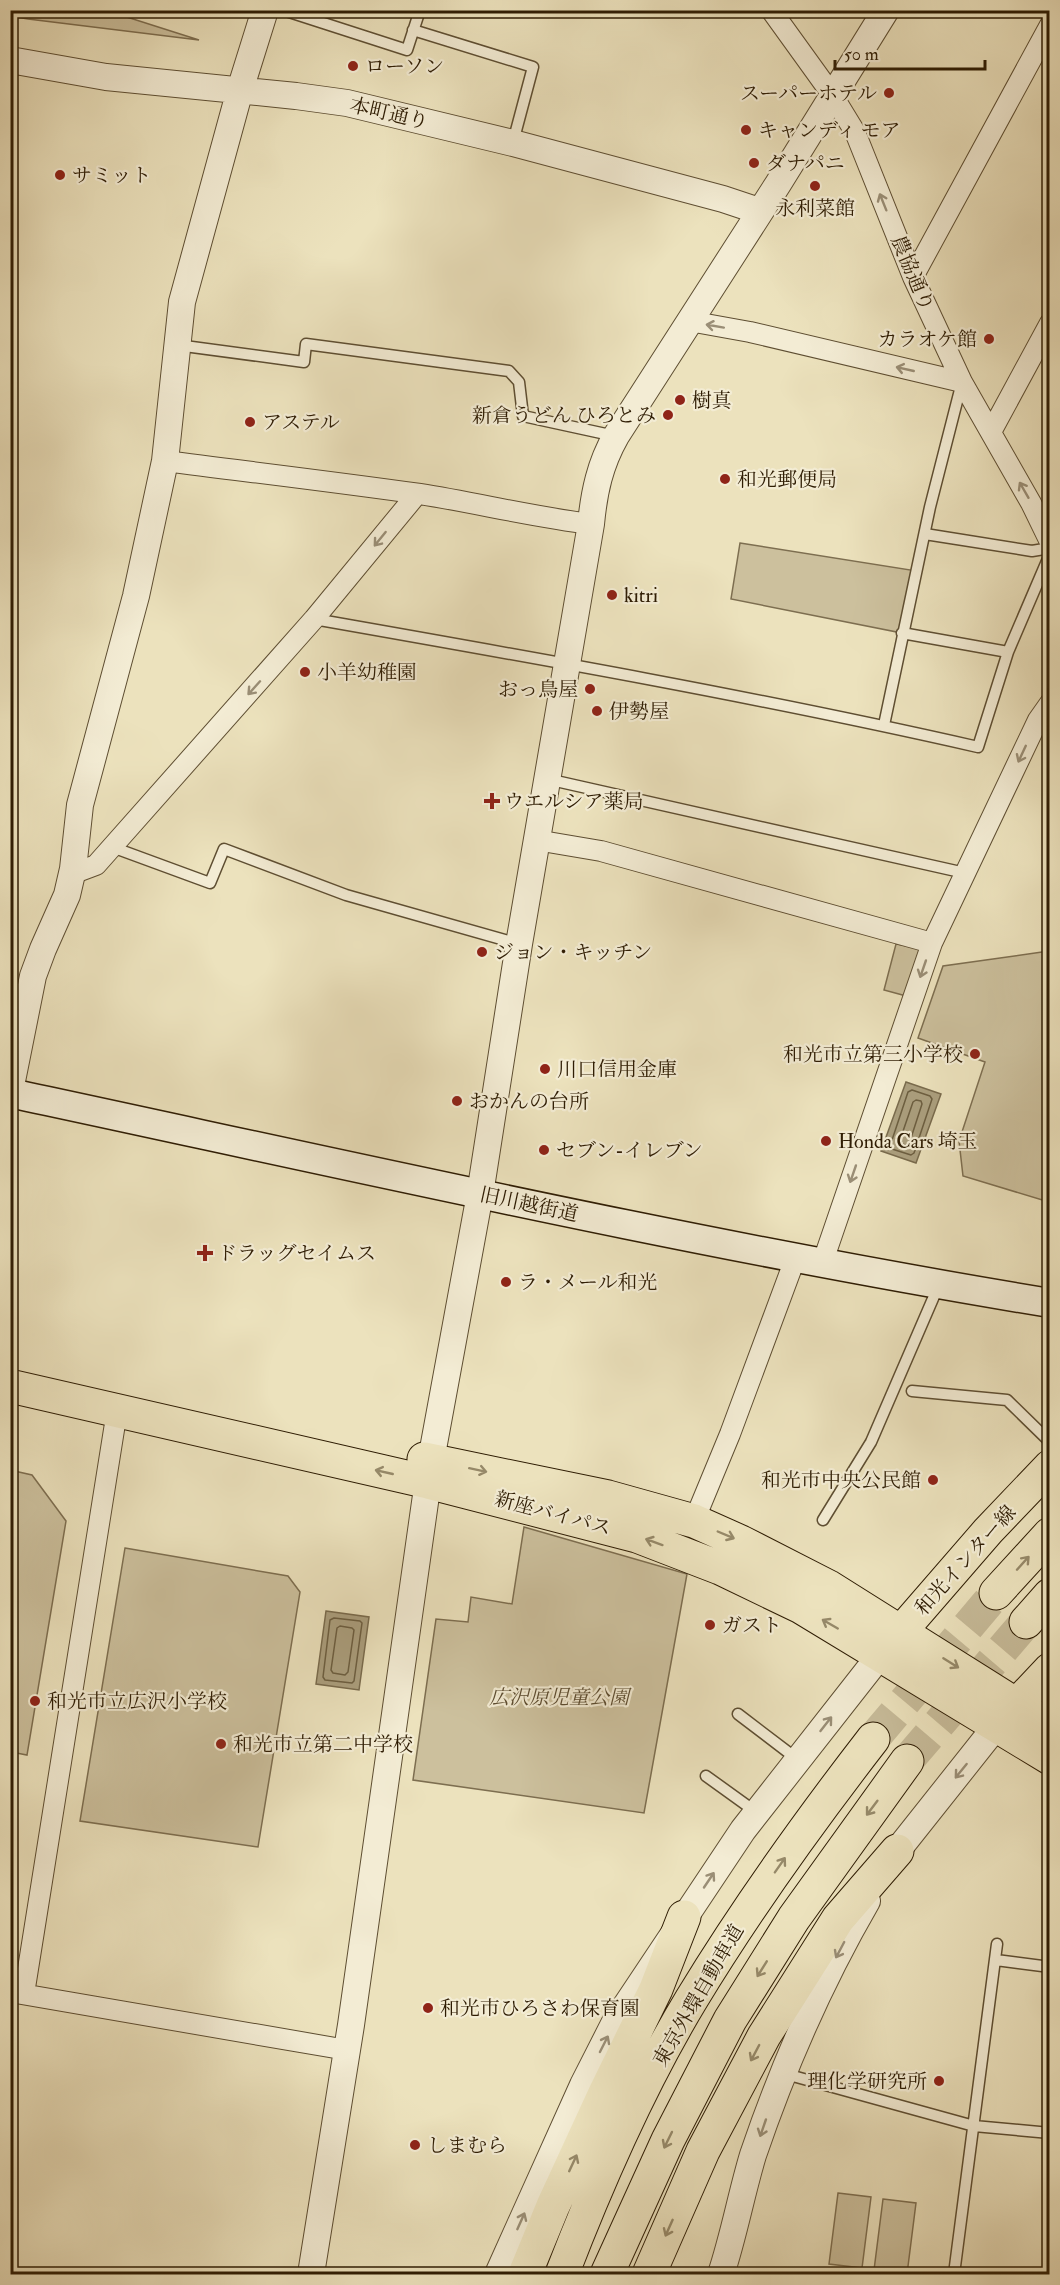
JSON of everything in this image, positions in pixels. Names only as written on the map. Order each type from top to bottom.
[{"type":"highway","name":"新座バイパス","points":[[10,1366],[430,1471],[683,1552],[801,1607],[891,1642]]},
{"type":"highway","name":"新座バイパス","points":[[10,1386],[117,1411],[430,1471],[608,1497],[694,1521],[829,1587],[891,1642],[1007,1715],[1050,1758]]},
{"type":"highway","points":[[996,1593],[1050,1534]]},
{"type":"highway","points":[[1026,1622],[1050,1595]]},
{"type":"highway","name":"新座バイパス","points":[[1007,1715],[1050,1726]]},
{"type":"highway","name":"東京外環自動車道","points":[[562,2274],[629,2117],[690,2001],[749,1909],[873,1739]]},
{"type":"highway","name":"東京外環自動車道","points":[[607,2274],[668,2140],[730,2020],[794,1918],[907,1761]]},
{"type":"highway","points":[[649,2274],[703,2151],[764,2036],[838,1919],[897,1851]]},
{"type":"highway","points":[[525,2274],[591,2122],[656,1989],[684,1917]]},
{"type":"main road","name":"旧川越街道","points":[[10,1092],[480,1194],[809,1261],[1050,1303]]},
{"type":"main road","name":"和光インター線","points":[[891,1642],[988,1531],[1050,1466]]},
{"type":"main road","points":[[1007,1715],[1050,1669]]},
{"type":"street","points":[[10,1092],[33,976],[67,895],[72,874],[80,805],[136,596],[165,461],[182,302],[264,10]]},
{"type":"street","name":"農協通り","points":[[771,10],[833,96],[855,132],[913,277],[962,382],[1031,503],[1050,542]]},
{"type":"street","points":[[310,2274],[347,2050],[430,1471],[480,1194],[536,840],[591,524],[594,494],[601,467],[616,436],[886,10]]},
{"type":"street","points":[[913,277],[1050,25]]},
{"type":"street","name":"本町通り","points":[[10,60],[106,77],[347,103],[513,143],[723,199],[759,211]]},
{"type":"street","points":[[689,321],[750,332],[962,382]]},
{"type":"street","points":[[991,432],[1050,323]]},
{"type":"street","points":[[165,461],[417,494],[484,505],[540,518],[591,524]]},
{"type":"street","points":[[72,874],[96,865],[314,619],[417,494]]},
{"type":"street","points":[[694,1521],[730,1434],[809,1261],[932,943],[1038,720],[1050,703]]},
{"type":"street","points":[[536,840],[601,851],[932,943]]},
{"type":"street","points":[[117,1411],[17,1993],[347,2050]]},
{"type":"street","points":[[498,2274],[583,2085],[615,2022],[684,1917],[757,1813],[891,1642]]},
{"type":"street","points":[[720,2274],[753,2158],[782,2073],[826,1977],[897,1851],[1007,1715]]},
{"type":"lane","points":[[284,10],[406,50],[420,10]]},
{"type":"lane","points":[[413,30],[533,67],[513,143]]},
{"type":"lane","points":[[177,345],[304,362],[306,344],[509,371],[519,382],[523,416],[616,436]]},
{"type":"lane","points":[[884,725],[902,633],[962,382]]},
{"type":"lane","points":[[925,534],[1032,551],[1050,548]]},
{"type":"lane","points":[[314,619],[566,663],[884,725],[978,747],[1008,652],[1050,554]]},
{"type":"lane","points":[[902,633],[1008,652]]},
{"type":"lane","points":[[547,779],[965,873]]},
{"type":"lane","points":[[112,847],[210,883],[224,849],[346,895],[519,944]]},
{"type":"lane","points":[[824,1520],[872,1442],[939,1285]]},
{"type":"lane","points":[[912,1391],[1007,1400],[1050,1442]]},
{"type":"lane","points":[[738,1714],[798,1760]]},
{"type":"lane","points":[[706,1776],[757,1813]]},
{"type":"lane","points":[[954,2274],[997,1944]]},
{"type":"lane","points":[[996,1960],[1050,1967]]},
{"type":"lane","points":[[782,2073],[974,2126],[1050,2133]]},
{"type":"green space","points":[[10,11],[108,11],[199,40],[28,19],[11,16]]},
{"type":"green space","points":[[740,543],[917,571],[902,633],[731,599]]},
{"type":"green space","points":[[896,944],[919,948],[922,953],[910,997],[884,990]]},
{"type":"green space","points":[[1050,951],[1049,1202],[963,1176],[959,1141],[985,1062],[918,1038],[943,966]]},
{"type":"green space","points":[[10,1470],[32,1475],[66,1521],[27,1755],[11,1752]]},
{"type":"green space","name":"広沢原児童公園","points":[[524,1527],[687,1574],[644,1813],[413,1780],[436,1619],[468,1622],[471,1597],[512,1604]]},
{"type":"green space","points":[[125,1548],[288,1576],[300,1592],[258,1847],[80,1821]]},
{"type":"green space","points":[[838,2193],[871,2197],[862,2268],[829,2264]]},
{"type":"green space","points":[[883,2199],[916,2203],[907,2274],[874,2270]]},
{"type":"water","points":[[906,1082],[941,1094],[916,1163],[881,1151]]},
{"type":"water","points":[[326,1611],[369,1617],[359,1690],[316,1684]]},
{"type":"tunnel","points":[[873,1739],[996,1593]]},
{"type":"tunnel","points":[[907,1761],[1026,1622]]},
{"type":"place","name":"ローソン","points":[[353,66]]},
{"type":"place","name":"スーパーホテル","points":[[889,93]]},
{"type":"place","name":"キャンディ モア","points":[[746,130]]},
{"type":"place","name":"ダナパニ","points":[[754,163]]},
{"type":"place","name":"サミット","points":[[60,175]]},
{"type":"place","name":"永利菜館","points":[[815,186]]},
{"type":"place","name":"カラオケ館","points":[[989,339]]},
{"type":"place","name":"樹真","points":[[680,400]]},
{"type":"place","name":"新倉うどん ひろとみ","points":[[668,415]]},
{"type":"place","name":"アステル","points":[[250,422]]},
{"type":"place","name":"和光郵便局","points":[[725,479]]},
{"type":"place","name":"kitri","points":[[612,595]]},
{"type":"place","name":"小羊幼稚園","points":[[305,672]]},
{"type":"place","name":"おっ鳥屋","points":[[590,689]]},
{"type":"place","name":"伊勢屋","points":[[597,711]]},
{"type":"place","name":"ウエルシア薬局","points":[[492,801]]},
{"type":"place","name":"ジョン・キッチン","points":[[482,952]]},
{"type":"place","name":"和光市立第三小学校","points":[[975,1054]]},
{"type":"place","name":"川口信用金庫","points":[[545,1069]]},
{"type":"place","name":"おかんの台所","points":[[457,1101]]},
{"type":"place","name":"Honda Cars 埼玉","points":[[826,1141]]},
{"type":"place","name":"セブン-イレブン","points":[[544,1150]]},
{"type":"place","name":"ドラッグセイムス","points":[[205,1253]]},
{"type":"place","name":"ラ・メール和光","points":[[506,1282]]},
{"type":"place","name":"和光市中央公民館","points":[[933,1480]]},
{"type":"place","name":"ガスト","points":[[710,1625]]},
{"type":"place","name":"和光市立広沢小学校","points":[[35,1701]]},
{"type":"place","name":"和光市立第二中学校","points":[[221,1744]]},
{"type":"place","name":"和光市ひろさわ保育園","points":[[428,2008]]},
{"type":"place","name":"理化学研究所","points":[[939,2081]]},
{"type":"place","name":"しまむら","points":[[415,2145]]}]
